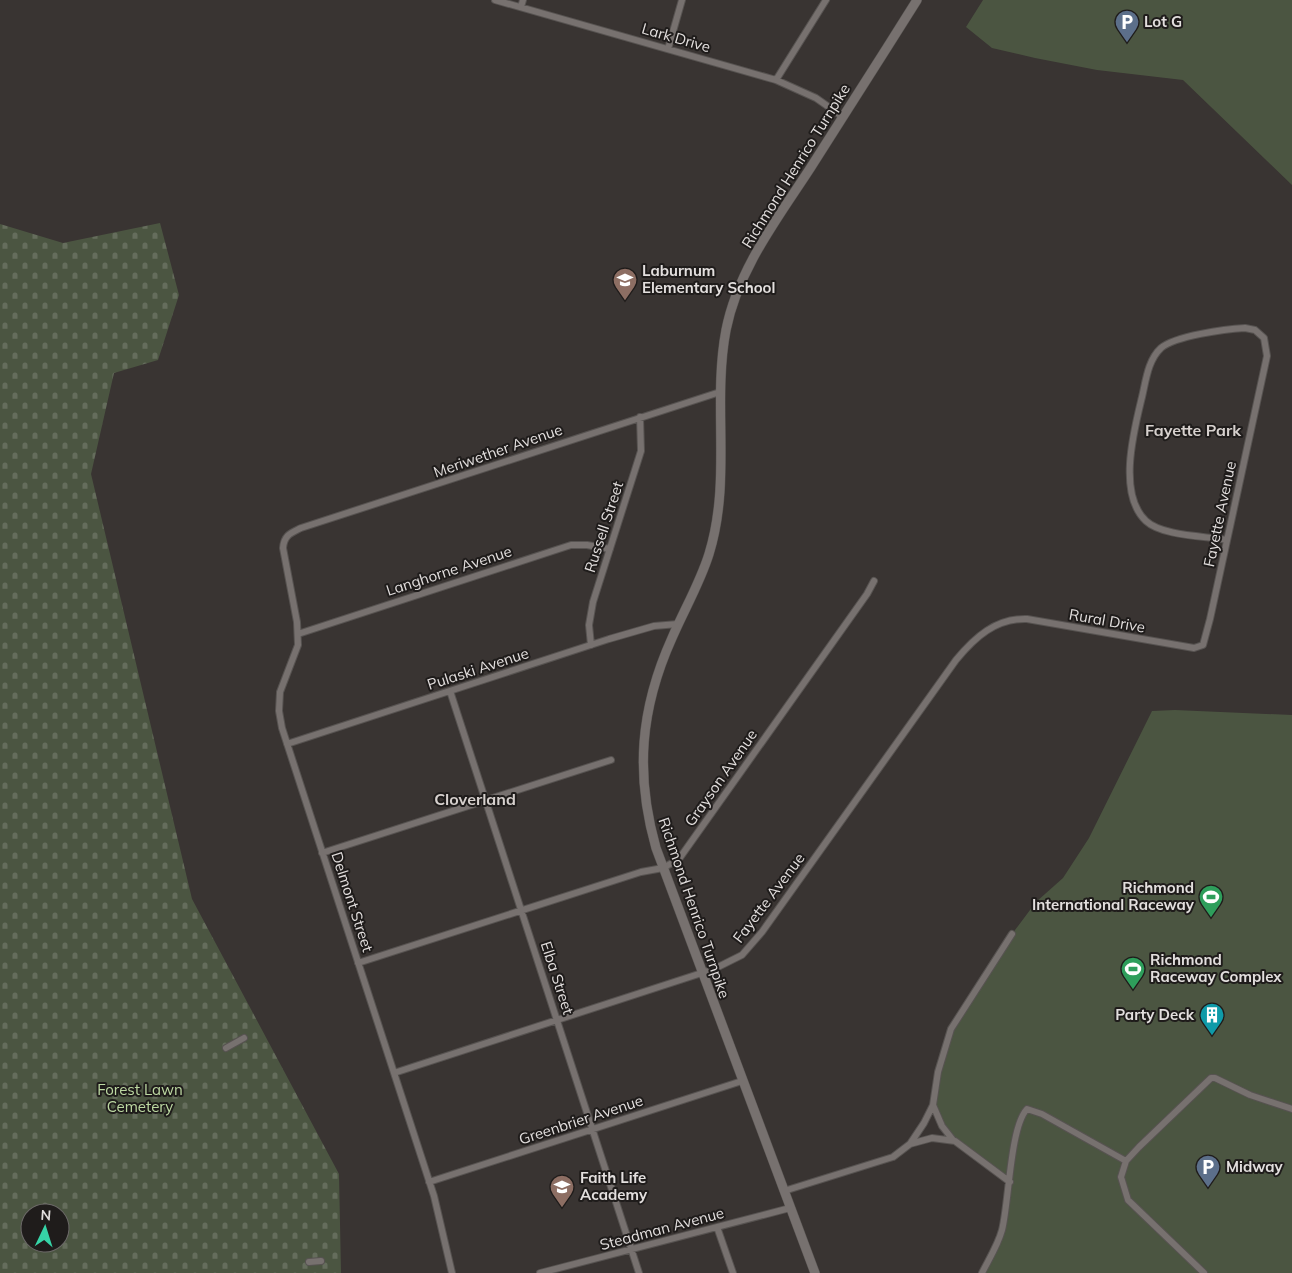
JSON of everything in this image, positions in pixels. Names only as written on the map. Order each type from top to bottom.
[{"type":"main road","name":"Richmond Henrico Turnpike","points":[[815,1273],[663,868],[646,809],[642,758],[652,694],[678,624],[703,572],[714,534],[721,469],[720,392],[726,329],[743,279],[761,245],[917,0]]},
{"type":"street","name":"Lark Drive","points":[[495,0],[776,80],[816,98],[843,117]]},
{"type":"street","points":[[521,7],[523,0]]},
{"type":"street","points":[[668,49],[682,0]]},
{"type":"street","points":[[776,80],[826,0]]},
{"type":"street","name":"Fayette Avenue","points":[[1200,647],[1204,643],[1267,356],[1267,342],[1255,330],[1242,328],[1191,337],[1172,342],[1160,349],[1153,358],[1147,374],[1131,450],[1133,494],[1137,508],[1144,519],[1161,529],[1226,540]]},
{"type":"street","name":"Meriwether Avenue","points":[[285,537],[301,528],[720,392]]},
{"type":"street","name":"Russell Street","points":[[591,645],[589,618],[641,451],[640,417]]},
{"type":"street","name":"Delmont Street","points":[[285,537],[283,548],[298,634],[298,650],[284,680],[279,704],[282,728],[429,1182],[445,1237],[452,1273]]},
{"type":"street","name":"Langhorne Avenue","points":[[298,634],[571,545],[587,544],[610,549]]},
{"type":"street","name":"Grayson Avenue","points":[[358,963],[641,872],[663,868],[679,859],[867,594],[874,581]]},
{"type":"street","name":"Rural Drive","points":[[1010,620],[1027,619],[1158,643],[1194,648],[1200,647]]},
{"type":"street","name":"Fayette Avenue","points":[[394,1073],[701,973],[735,960],[746,951],[956,660],[980,635],[993,626],[1010,620]]},
{"type":"street","name":"Pulaski Avenue","points":[[287,744],[591,645],[654,626],[678,624]]},
{"type":"street","name":"Elba Street","points":[[450,691],[639,1273]]},
{"type":"street","points":[[322,853],[611,760]]},
{"type":"street","points":[[784,1191],[893,1157],[910,1144],[924,1123],[933,1104],[938,1072],[950,1029],[1012,934]]},
{"type":"street","points":[[226,1048],[244,1038]]},
{"type":"street","points":[[1204,1273],[1128,1200],[1121,1177],[1126,1161],[1151,1133],[1211,1078],[1215,1078],[1250,1095],[1292,1109]]},
{"type":"street","name":"Greenbrier Avenue","points":[[429,1182],[742,1081]]},
{"type":"street","points":[[933,1104],[942,1126],[953,1140],[1010,1182]]},
{"type":"street","points":[[982,1273],[1001,1235],[1019,1125],[1027,1108],[1042,1114],[1126,1161]]},
{"type":"street","points":[[910,1144],[932,1138],[953,1140]]},
{"type":"street","name":"Steadman Avenue","points":[[540,1273],[790,1208]]},
{"type":"street","points":[[717,1227],[733,1273]]},
{"type":"street","points":[[309,1262],[321,1261]]},
{"type":"green space","name":"Lot G","points":[[983,0],[1292,0],[1292,185],[1183,80],[1097,70],[992,48],[966,27]]},
{"type":"green space","name":"Forest Lawn Cemetery","points":[[160,223],[179,295],[158,360],[114,373],[91,474],[192,899],[339,1174],[341,1273],[0,1273],[0,224],[63,243]]},
{"type":"green space","name":"Richmond Raceway Complex","points":[[1175,710],[1292,715],[1292,1273],[982,1273],[1001,1235],[1010,1182],[953,1141],[933,1105],[951,1029],[1012,934],[1036,902],[1063,878],[1089,838],[1152,711]]},
{"type":"place","name":"Lot G","points":[[1127,43]]},
{"type":"place","name":"Laburnum Elementary School","points":[[625,301]]},
{"type":"place","name":"Richmond International Raceway","points":[[1211,918]]},
{"type":"place","name":"Richmond Raceway Complex","points":[[1133,990]]},
{"type":"place","name":"Party Deck","points":[[1212,1036]]},
{"type":"place","name":"Midway","points":[[1208,1188]]},
{"type":"place","name":"Faith Life Academy","points":[[562,1208]]},
{"type":"district","name":"Fayette Park","points":[[1193,430]]},
{"type":"district","name":"Cloverland","points":[[475,799]]}]
